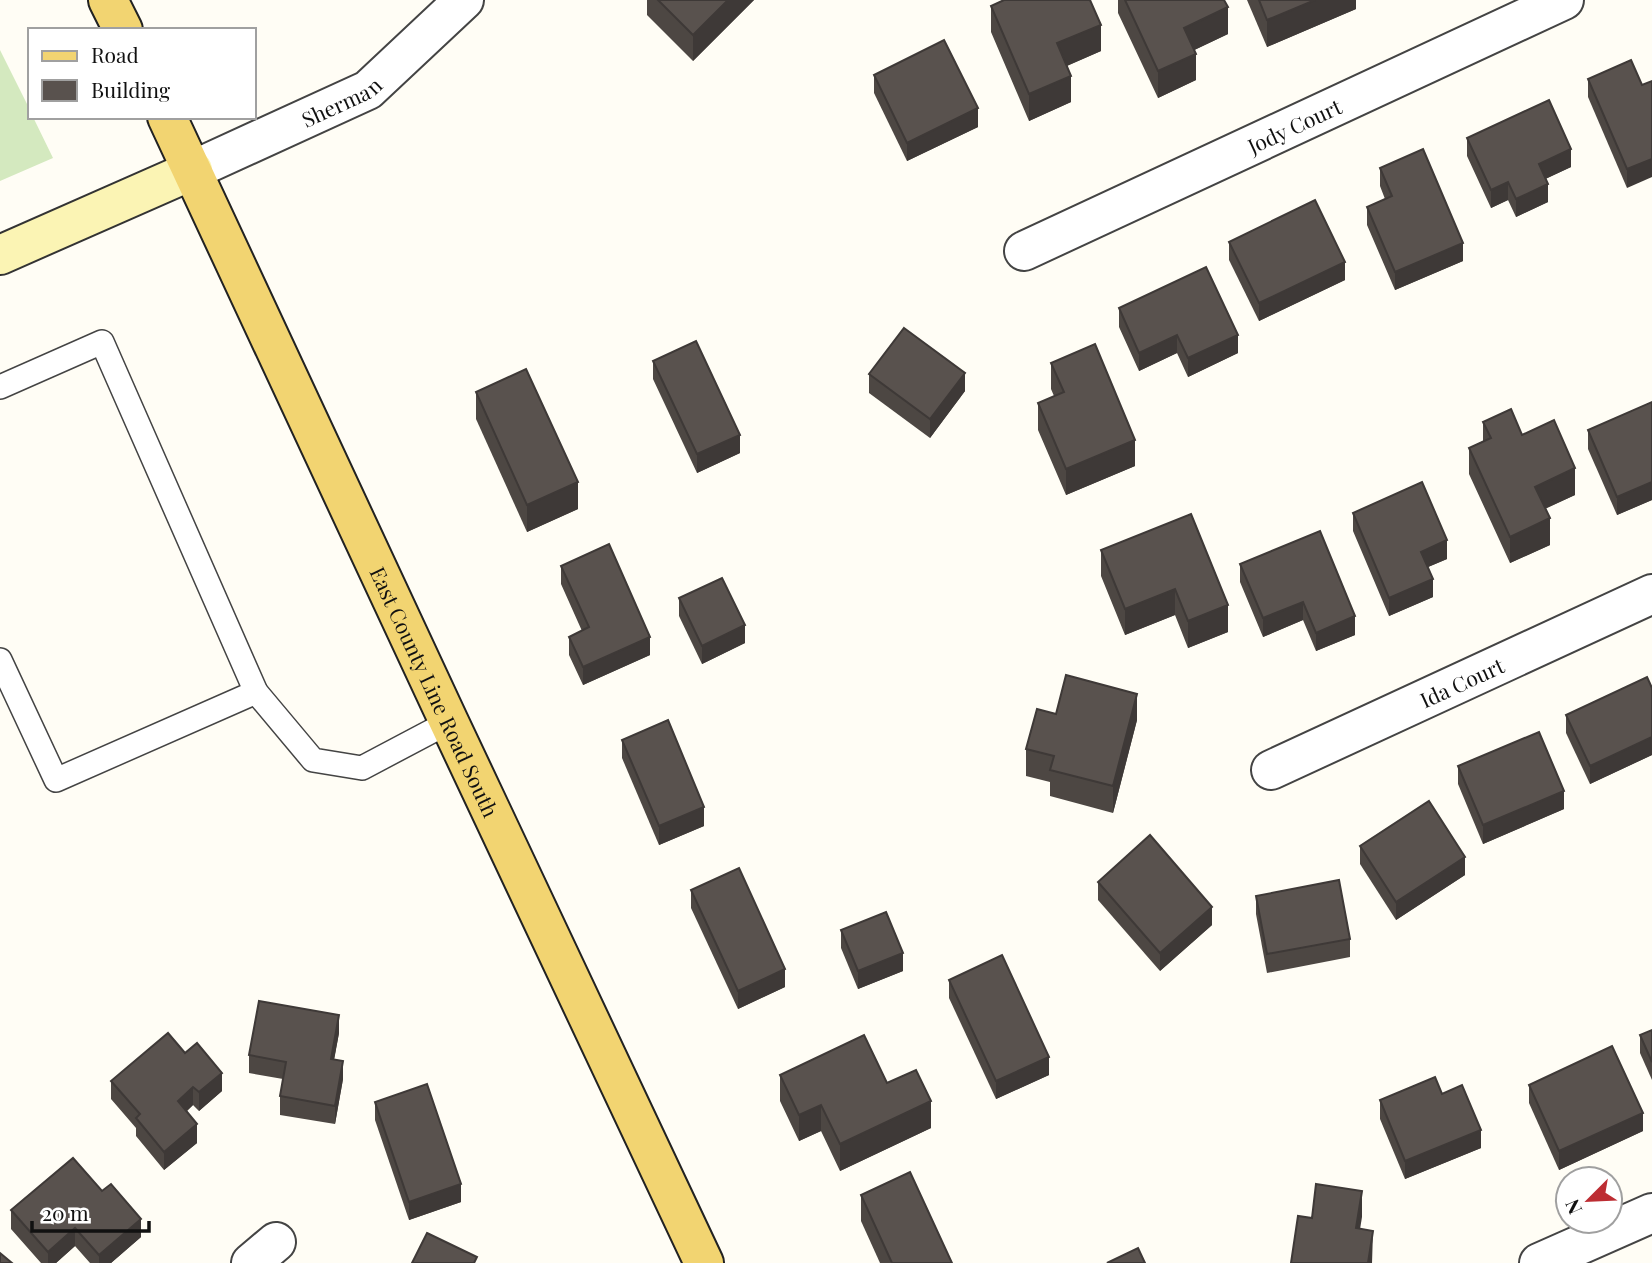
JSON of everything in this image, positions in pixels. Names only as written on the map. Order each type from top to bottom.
[{"type":"main road","points":[[108,0],[122,28]]},
{"type":"main road","name":"East County Line Road South","points":[[168,119],[704,1263]]},
{"type":"street","name":"Sherman","points":[[193,170],[368,90],[464,0]]},
{"type":"street","name":"Jody Court","points":[[1024,251],[1564,0]]},
{"type":"street","points":[[0,255],[193,170]]},
{"type":"street","name":"Ida Court","points":[[1271,770],[1652,594]]},
{"type":"street","points":[[1539,1263],[1652,1213]]},
{"type":"lane","points":[[0,387],[102,342],[256,692],[313,760],[362,768],[449,722]]},
{"type":"lane","points":[[0,660],[56,780],[256,692]]},
{"type":"green space","points":[[0,50],[28,106],[28,119],[34,119],[53,158],[0,181]]},
{"type":"building","points":[[658,0],[728,0],[693,35]]},
{"type":"building","points":[[1004,0],[1090,0],[1101,25],[1057,43],[1071,76],[1029,94],[991,6]]},
{"type":"building","points":[[1125,0],[1224,0],[1228,7],[1184,28],[1196,54],[1158,71]]},
{"type":"building","points":[[1259,0],[1315,0],[1267,20]]},
{"type":"building","points":[[944,40],[978,108],[907,143],[874,75]]},
{"type":"building","points":[[1631,60],[1642,85],[1652,81],[1652,159],[1627,169],[1588,79]]},
{"type":"building","points":[[1549,100],[1571,149],[1539,164],[1548,184],[1516,199],[1508,182],[1491,190],[1467,138]]},
{"type":"building","points":[[1423,149],[1463,243],[1395,272],[1367,207],[1392,196],[1380,168]]},
{"type":"building","points":[[1315,200],[1345,262],[1259,303],[1229,242]]},
{"type":"building","points":[[1206,267],[1238,335],[1188,358],[1177,335],[1139,353],[1119,308]]},
{"type":"building","points":[[904,328],[965,373],[930,419],[869,374]]},
{"type":"building","points":[[696,341],[740,435],[697,454],[653,361]]},
{"type":"building","points":[[1095,344],[1135,440],[1066,469],[1038,403],[1064,392],[1051,363]]},
{"type":"building","points":[[526,369],[578,482],[527,505],[476,392]]},
{"type":"building","points":[[1652,402],[1652,482],[1617,497],[1588,430]]},
{"type":"building","points":[[1511,409],[1522,435],[1554,420],[1575,468],[1535,487],[1550,518],[1510,537],[1469,448],[1491,438],[1483,422]]},
{"type":"building","points":[[1422,482],[1447,540],[1421,552],[1433,579],[1389,598],[1353,513]]},
{"type":"building","points":[[1191,514],[1228,605],[1188,621],[1175,589],[1125,609],[1101,550]]},
{"type":"building","points":[[1320,531],[1355,616],[1316,633],[1303,602],[1263,618],[1240,564]]},
{"type":"building","points":[[609,544],[650,637],[583,667],[569,637],[589,627],[561,566]]},
{"type":"building","points":[[722,578],[745,625],[702,646],[679,598]]},
{"type":"building","points":[[1066,675],[1137,694],[1113,786],[1050,770],[1054,756],[1026,749],[1037,709],[1056,714]]},
{"type":"building","points":[[1647,677],[1652,688],[1652,737],[1590,766],[1566,715]]},
{"type":"building","points":[[668,720],[704,807],[659,826],[622,740]]},
{"type":"building","points":[[1539,732],[1564,791],[1483,825],[1458,766]]},
{"type":"building","points":[[1429,801],[1465,857],[1396,902],[1360,846]]},
{"type":"building","points":[[1150,835],[1212,907],[1160,953],[1098,882]]},
{"type":"building","points":[[739,868],[785,969],[738,991],[691,890]]},
{"type":"building","points":[[1339,880],[1350,939],[1267,954],[1256,896]]},
{"type":"building","points":[[886,912],[903,953],[858,971],[841,930]]},
{"type":"building","points":[[1002,955],[1049,1057],[996,1081],[949,980]]},
{"type":"building","points":[[259,1001],[339,1015],[331,1059],[343,1061],[335,1106],[280,1096],[286,1062],[249,1055]]},
{"type":"building","points":[[1652,1030],[1652,1062],[1640,1035]]},
{"type":"building","points":[[168,1033],[185,1053],[197,1043],[222,1073],[199,1092],[193,1087],[178,1101],[197,1124],[164,1152],[136,1118],[140,1114],[111,1081]]},
{"type":"building","points":[[864,1035],[887,1083],[916,1070],[931,1101],[840,1144],[821,1105],[799,1115],[780,1075]]},
{"type":"building","points":[[1612,1046],[1643,1113],[1559,1151],[1529,1085]]},
{"type":"building","points":[[1435,1077],[1442,1094],[1462,1085],[1481,1130],[1405,1161],[1380,1100]]},
{"type":"building","points":[[427,1084],[461,1184],[409,1202],[375,1102]]},
{"type":"building","points":[[73,1158],[102,1191],[111,1184],[141,1219],[99,1255],[75,1228],[48,1252],[11,1210]]},
{"type":"building","points":[[910,1172],[952,1263],[892,1263],[861,1195]]},
{"type":"building","points":[[1316,1184],[1362,1191],[1356,1228],[1373,1231],[1368,1263],[1291,1263],[1298,1216],[1312,1218]]},
{"type":"building","points":[[427,1233],[477,1257],[474,1263],[412,1263]]},
{"type":"building","points":[[1138,1248],[1145,1263],[1107,1263]]},
{"type":"building","points":[[0,1253],[12,1263],[0,1263]]}]
